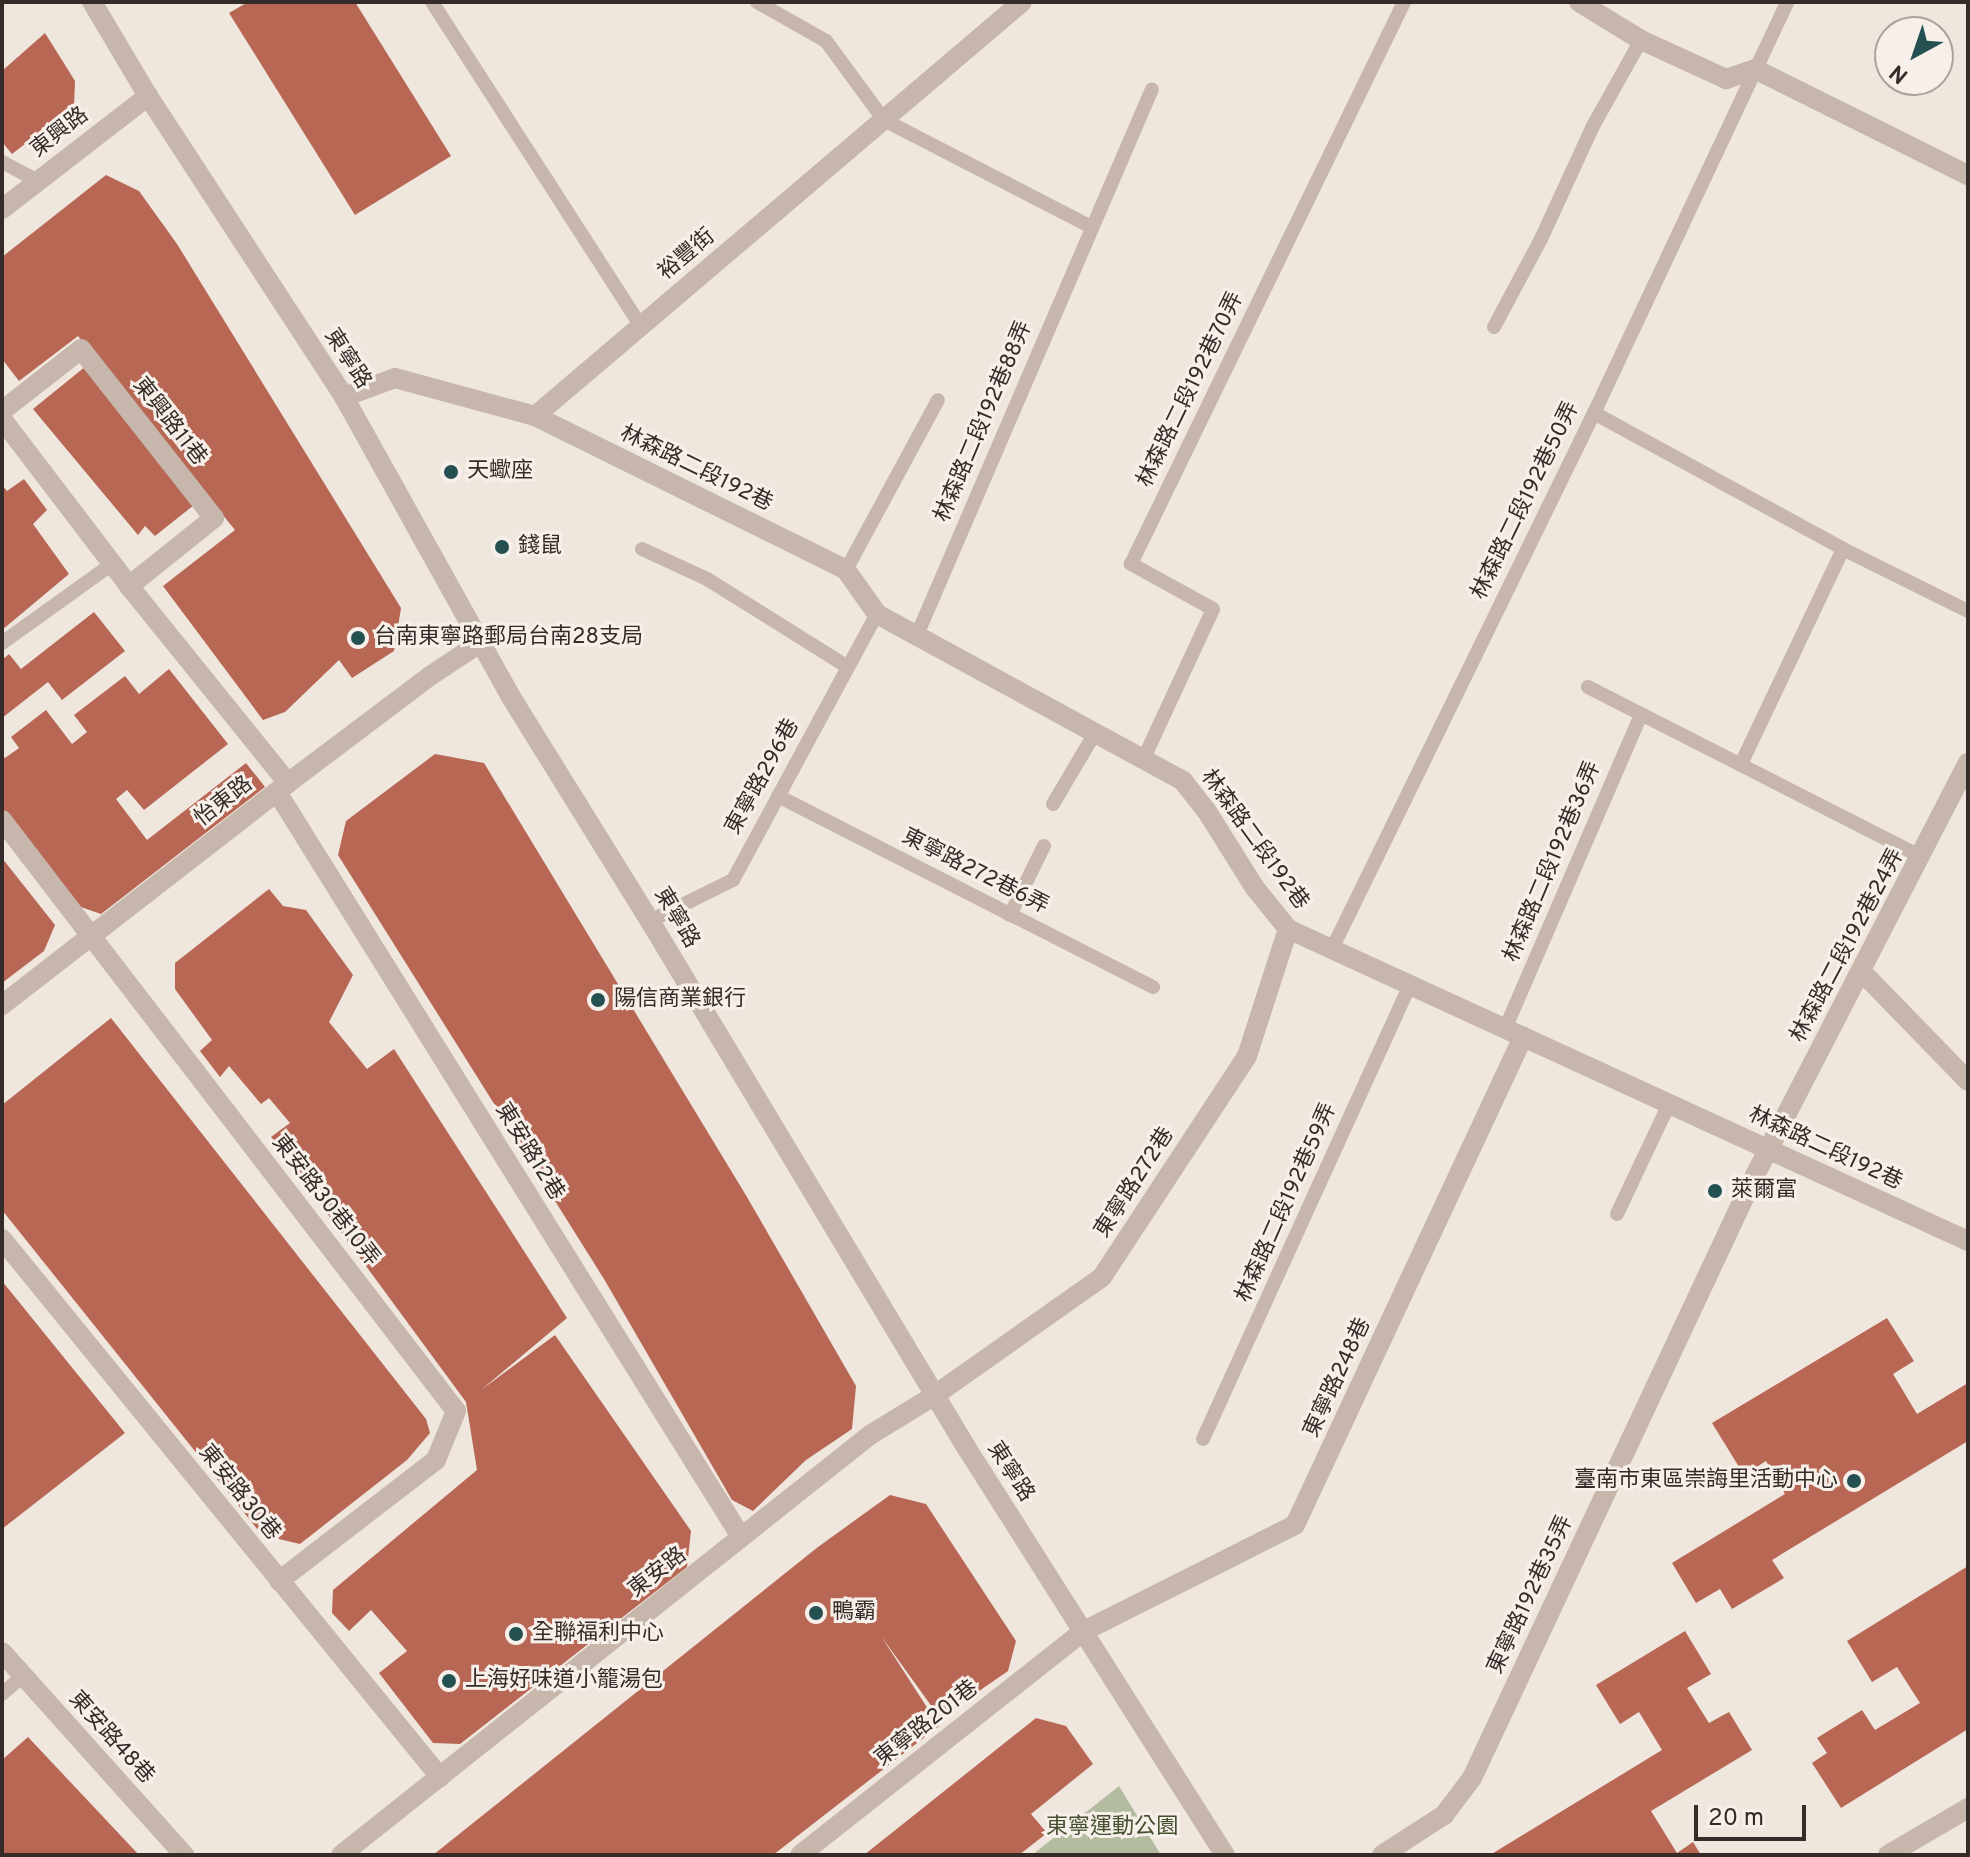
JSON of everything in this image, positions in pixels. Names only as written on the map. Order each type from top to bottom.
[{"type":"street","name":"東寧路","points":[[92,2],[148,96],[344,397],[480,643],[935,1395],[1225,1855]]},
{"type":"street","name":"裕豐街","points":[[535,416],[1021,2]]},
{"type":"street","points":[[1579,2],[1641,40],[1726,79],[1755,69],[1968,175]]},
{"type":"street","name":"東興路","points":[[2,209],[148,96]]},
{"type":"street","name":"東興路11巷","points":[[2,411],[81,349],[214,518],[129,586]]},
{"type":"street","points":[[344,397],[395,378],[535,416]]},
{"type":"street","name":"林森路二段192巷","points":[[535,416],[846,570],[877,614],[1183,781],[1206,810],[1255,888],[1288,929],[1968,1241]]},
{"type":"street","points":[[2,419],[282,787]]},
{"type":"street","name":"怡東路","points":[[2,1005],[282,787],[480,643]]},
{"type":"street","name":"林森路二段192巷24弄","points":[[1768,1149],[1922,857],[1968,763]]},
{"type":"street","name":"東安路12巷","points":[[282,787],[741,1537]]},
{"type":"street","name":"東安路30巷10弄","points":[[2,820],[456,1411],[436,1460],[279,1581]]},
{"type":"street","name":"東寧路272巷","points":[[935,1395],[1102,1277],[1247,1056],[1288,929]]},
{"type":"street","points":[[1862,972],[1968,1081]]},
{"type":"street","name":"東寧路248巷","points":[[1084,1631],[1295,1525],[1514,1033]]},
{"type":"street","name":"東寧路192巷35弄","points":[[1382,1855],[1444,1815],[1472,1778],[1768,1149]]},
{"type":"street","name":"東安路30巷","points":[[2,1239],[440,1777]]},
{"type":"street","name":"東安路","points":[[341,1855],[870,1435],[935,1395]]},
{"type":"street","name":"東寧路201巷","points":[[800,1855],[1084,1631]]},
{"type":"street","name":"東安路48巷","points":[[2,1652],[184,1855]]},
{"type":"street","points":[[1888,1855],[1968,1808]]},
{"type":"lane","points":[[432,2],[641,326]]},
{"type":"lane","points":[[757,2],[826,41],[884,120],[1091,227]]},
{"type":"lane","name":"林森路二段192巷70弄","points":[[1143,760],[1213,609],[1131,564],[1404,2]]},
{"type":"lane","name":"林森路二段192巷50弄","points":[[1332,949],[1594,413],[1787,2]]},
{"type":"lane","points":[[1494,327],[1541,239],[1593,126],[1641,40]]},
{"type":"lane","name":"林森路二段192巷88弄","points":[[917,635],[1152,89]]},
{"type":"lane","points":[[2,162],[37,181]]},
{"type":"lane","points":[[846,570],[938,400]]},
{"type":"lane","points":[[1594,413],[1843,549],[1968,611]]},
{"type":"lane","points":[[642,549],[707,579],[848,667]]},
{"type":"lane","points":[[1741,764],[1843,549]]},
{"type":"lane","points":[[2,643],[112,564]]},
{"type":"lane","name":"東寧路296巷","points":[[650,921],[733,880],[877,614]]},
{"type":"lane","points":[[1588,687],[1922,857]]},
{"type":"lane","name":"林森路二段192巷36弄","points":[[1514,1033],[1641,714]]},
{"type":"lane","points":[[1053,804],[1095,733]]},
{"type":"lane","name":"東寧路272巷6弄","points":[[778,796],[1153,987]]},
{"type":"lane","points":[[1010,915],[1044,846]]},
{"type":"lane","name":"林森路二段192巷59弄","points":[[1203,1439],[1410,985]]},
{"type":"lane","points":[[1617,1214],[1669,1104]]},
{"type":"lane","points":[[2,1694],[23,1676]]},
{"type":"green space","name":"東寧運動公園","points":[[1119,1786],[1161,1855],[1032,1855]]},
{"type":"building","points":[[248,2],[355,2],[451,156],[355,215],[229,13]]},
{"type":"building","points":[[45,33],[75,81],[74,106],[12,154],[2,142],[2,71]]},
{"type":"building","points":[[106,175],[139,191],[177,244],[401,608],[394,651],[352,678],[339,660],[285,712],[263,720],[163,586],[235,530],[78,336],[19,381],[2,359],[2,257]]},
{"type":"building","points":[[91,362],[194,505],[155,536],[145,526],[138,535],[33,409]]},
{"type":"building","points":[[24,479],[47,510],[33,524],[69,574],[2,630],[2,485],[7,491]]},
{"type":"building","points":[[94,612],[125,651],[62,700],[48,682],[2,718],[2,660],[9,654],[21,669]]},
{"type":"building","points":[[169,669],[228,744],[144,810],[127,790],[116,799],[147,840],[246,763],[265,787],[101,914],[78,906],[2,809],[2,755],[5,758],[19,748],[11,737],[46,710],[72,744],[87,732],[74,715],[125,676],[139,694]]},
{"type":"building","points":[[435,754],[484,763],[747,1197],[856,1386],[852,1429],[806,1460],[753,1511],[732,1500],[604,1279],[338,855],[346,821]]},
{"type":"building","points":[[2,858],[55,925],[44,951],[2,983]]},
{"type":"building","points":[[269,889],[283,906],[306,910],[353,975],[329,1022],[367,1069],[394,1049],[567,1318],[481,1390],[555,1335],[691,1531],[687,1567],[460,1744],[433,1743],[379,1673],[407,1651],[371,1610],[349,1631],[332,1613],[333,1590],[477,1470],[466,1402],[271,1137],[290,1123],[269,1098],[261,1104],[229,1066],[220,1077],[200,1051],[212,1040],[175,989],[175,963]]},
{"type":"building","points":[[111,1018],[426,1419],[430,1433],[407,1460],[300,1544],[262,1535],[2,1210],[2,1105]]},
{"type":"building","points":[[2,1281],[125,1433],[2,1529]]},
{"type":"building","points":[[1887,1318],[1914,1361],[1893,1374],[1917,1414],[1968,1383],[1968,1441],[1772,1560],[1784,1578],[1732,1609],[1720,1589],[1696,1603],[1672,1563],[1785,1494],[1766,1461],[1744,1475],[1712,1423]]},
{"type":"building","points":[[890,1495],[926,1504],[1016,1641],[1008,1671],[940,1718],[881,1636],[939,1726],[773,1855],[433,1855],[818,1547]]},
{"type":"building","points":[[1968,1566],[1968,1729],[1841,1808],[1812,1763],[1827,1753],[1817,1738],[1862,1710],[1875,1730],[1920,1703],[1897,1667],[1872,1682],[1847,1641]]},
{"type":"building","points":[[1685,1631],[1711,1674],[1687,1688],[1709,1723],[1729,1712],[1752,1750],[1651,1811],[1677,1853],[1693,1842],[1701,1855],[1490,1855],[1662,1750],[1639,1712],[1620,1724],[1596,1685]]},
{"type":"building","points":[[1036,1718],[1066,1726],[1093,1764],[1031,1814],[1047,1833],[1019,1855],[864,1855]]},
{"type":"building","points":[[28,1737],[139,1855],[2,1855],[2,1760]]},
{"type":"place","name":"天蠍座","points":[[451,472]]},
{"type":"place","name":"錢鼠","points":[[502,547]]},
{"type":"place","name":"台南東寧路郵局台南28支局","points":[[358,638]]},
{"type":"place","name":"陽信商業銀行","points":[[598,1000]]},
{"type":"place","name":"萊爾富","points":[[1715,1191]]},
{"type":"place","name":"臺南市東區崇誨里活動中心","points":[[1854,1481]]},
{"type":"place","name":"鴨霸","points":[[816,1613]]},
{"type":"place","name":"全聯福利中心","points":[[516,1634]]},
{"type":"place","name":"上海好味道小籠湯包","points":[[449,1681]]}]
